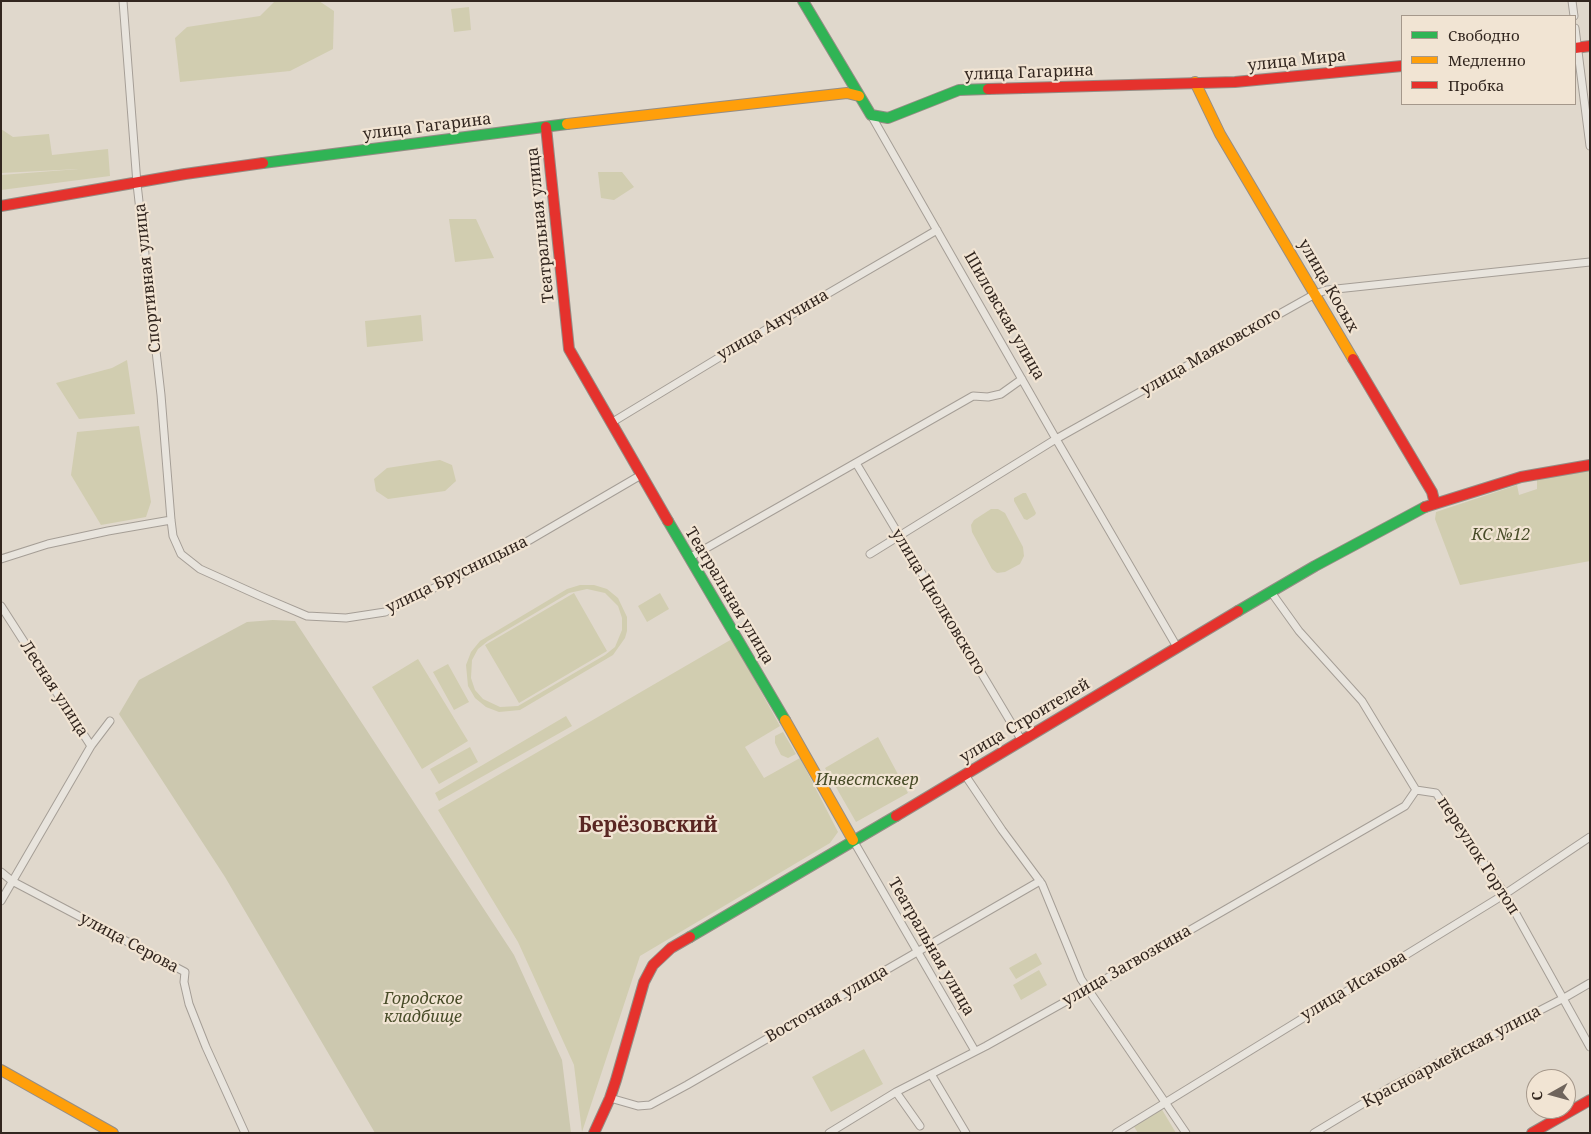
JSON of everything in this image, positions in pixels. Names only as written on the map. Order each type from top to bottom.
[{"type":"street","name":"Спортивная улица","points":[[123,1],[137,184],[159,383],[171,520],[173,536],[181,554]]},
{"type":"street","name":"Шиловская улица","points":[[803,1],[871,115],[1177,647]]},
{"type":"street","points":[[1572,1],[1574,15]]},
{"type":"street","points":[[1590,46],[1576,48],[1590,146]]},
{"type":"street","name":"улица Мира","points":[[1195,82],[1235,82],[1401,66]]},
{"type":"street","name":"улица Гагарина","points":[[871,115],[888,118],[959,90],[1195,82]]},
{"type":"street","name":"улица Косых","points":[[1195,82],[1198,92],[1214,122],[1432,492],[1435,504]]},
{"type":"street","name":"улица Гагарина","points":[[1,206],[137,184],[185,174],[289,159],[546,127],[847,93],[859,96]]},
{"type":"street","name":"Театральная улица","points":[[546,127],[569,349],[975,1052]]},
{"type":"street","name":"улица Анучина","points":[[611,423],[742,343],[937,230]]},
{"type":"street","name":"улица Маяковского","points":[[870,554],[899,538],[1056,439],[1315,294],[1327,290],[1590,262]]},
{"type":"street","points":[[689,558],[973,396],[988,397],[1001,394],[1022,380]]},
{"type":"street","name":"улица Циолковского","points":[[856,463],[899,538],[1022,741]]},
{"type":"street","name":"улица Строителей","points":[[594,1133],[610,1098],[644,982],[653,965],[671,948],[1270,592],[1379,531],[1435,504],[1521,477],[1590,465]]},
{"type":"street","name":"улица Брусницына","points":[[181,554],[200,569],[307,616],[346,618],[386,612],[516,548],[641,474]]},
{"type":"street","points":[[1,559],[48,544],[171,520]]},
{"type":"street","name":"переулок Гортоп","points":[[1270,592],[1299,631],[1362,701],[1416,790],[1436,793],[1505,894],[1590,1047]]},
{"type":"street","name":"Лесная улица","points":[[1,606],[91,746]]},
{"type":"street","points":[[1,901],[91,746],[110,722]]},
{"type":"street","points":[[965,775],[1002,830],[1040,880],[1081,979],[1186,1133]]},
{"type":"street","name":"улица Загвозкина","points":[[829,1133],[896,1092],[975,1052],[1088,989],[1405,806],[1416,790]]},
{"type":"street","name":"улица Исакова","points":[[1116,1133],[1505,894],[1590,837]]},
{"type":"street","name":"улица Серова","points":[[1,872],[12,880],[186,972],[184,982],[189,1004],[206,1047],[245,1133]]},
{"type":"street","name":"Восточная улица","points":[[610,1098],[638,1106],[650,1105],[1040,880]]},
{"type":"street","name":"Красноармейская улица","points":[[1314,1133],[1389,1088],[1590,983]]},
{"type":"street","points":[[1,1070],[113,1133]]},
{"type":"street","points":[[931,1074],[966,1133]]},
{"type":"street","points":[[896,1092],[920,1126]]},
{"type":"street","points":[[1532,1133],[1590,1100]]},
{"type":"green space","points":[[275,1],[319,1],[334,11],[333,49],[290,71],[180,82],[175,38],[187,27],[260,16]]},
{"type":"green space","points":[[469,7],[471,30],[454,32],[451,9]]},
{"type":"green space","points":[[1,129],[13,137],[49,134],[52,155],[108,149],[110,176],[1,190],[1,175],[79,169],[1,173]]},
{"type":"green space","points":[[598,172],[622,172],[634,187],[614,200],[601,198]]},
{"type":"green space","points":[[449,219],[476,219],[494,258],[455,262]]},
{"type":"green space","points":[[421,315],[423,341],[367,347],[365,321]]},
{"type":"green space","points":[[127,360],[135,414],[79,419],[56,383],[112,368]]},
{"type":"green space","points":[[139,426],[151,502],[146,517],[101,525],[71,475],[77,432]]},
{"type":"green space","points":[[440,460],[452,465],[456,481],[445,491],[388,499],[376,491],[374,479],[387,468]]},
{"type":"green space","name":"КС №12","points":[[1590,471],[1590,561],[1460,585],[1435,519],[1436,512],[1517,485],[1519,495],[1537,489],[1537,477]]},
{"type":"green space","points":[[1026,493],[1036,513],[1027,520],[1024,519],[1014,501],[1014,498]]},
{"type":"green space","points":[[991,509],[998,509],[1005,513],[1023,547],[1024,556],[1020,564],[1005,572],[997,573],[992,569],[972,532],[971,525],[974,520]]},
{"type":"green space","points":[[580,585],[594,585],[607,589],[618,598],[627,617],[625,638],[613,655],[520,710],[499,712],[486,707],[475,698],[468,686],[466,665],[471,652],[480,641],[567,589]],"holes":[[[587,589],[605,593],[618,606],[622,618],[622,630],[615,647],[605,655],[518,706],[500,707],[483,699],[475,690],[471,678],[472,660],[478,649],[488,641],[569,593]]]},
{"type":"green space","points":[[574,593],[607,651],[519,703],[485,645]]},
{"type":"green space","points":[[660,593],[669,609],[647,622],[638,606]]},
{"type":"green space","name":"Городское кладбище","points":[[295,621],[514,955],[562,1060],[571,1133],[375,1133],[225,877],[119,714],[139,680],[247,622]]},
{"type":"green space","points":[[732,639],[780,726],[745,747],[764,778],[800,758],[838,832],[830,843],[640,956],[582,1132],[574,1065],[518,942],[438,810]]},
{"type":"green space","points":[[418,659],[468,741],[422,769],[372,687]]},
{"type":"green space","points":[[448,664],[469,702],[454,710],[433,672]]},
{"type":"green space","points":[[566,716],[572,726],[439,801],[435,793]]},
{"type":"green space","points":[[783,732],[796,754],[788,758],[781,755],[775,743],[775,736]]},
{"type":"green space","name":"Инвестсквер","points":[[878,737],[908,793],[856,822],[825,768]]},
{"type":"green space","points":[[470,747],[478,762],[439,784],[430,769]]},
{"type":"green space","points":[[1036,953],[1042,964],[1016,979],[1009,968]]},
{"type":"green space","points":[[1039,970],[1047,985],[1021,1000],[1013,985]]},
{"type":"green space","points":[[864,1049],[883,1084],[831,1112],[812,1077]]},
{"type":"green space","points":[[1161,1108],[1176,1133],[1138,1133],[1133,1125]]},
{"type":"traffic: fast","points":[[803,1],[871,115],[888,118],[959,90],[988,89]]},
{"type":"traffic: fast","points":[[263,163],[567,124]]},
{"type":"traffic: fast","points":[[1238,611],[1315,566],[1425,507]]},
{"type":"traffic: fast","points":[[668,521],[785,720]]},
{"type":"traffic: fast","points":[[690,937],[896,816]]},
{"type":"traffic: slow","points":[[1195,82],[1220,134],[1353,359]]},
{"type":"traffic: slow","points":[[567,124],[847,93],[859,96]]},
{"type":"traffic: slow","points":[[785,720],[853,840]]},
{"type":"traffic: slow","points":[[1,1070],[113,1133]]},
{"type":"traffic: jam","points":[[1576,48],[1590,46]]},
{"type":"traffic: jam","points":[[988,89],[1235,82],[1401,66]]},
{"type":"traffic: jam","points":[[546,127],[569,349],[668,521]]},
{"type":"traffic: jam","points":[[1,206],[185,174],[263,163]]},
{"type":"traffic: jam","points":[[1353,359],[1432,492],[1435,504]]},
{"type":"traffic: jam","points":[[1425,507],[1521,477],[1590,465]]},
{"type":"traffic: jam","points":[[896,816],[1238,611]]},
{"type":"traffic: jam","points":[[594,1133],[616,1080],[644,982],[653,965],[671,948],[690,937]]},
{"type":"traffic: jam","points":[[1532,1133],[1590,1100]]},
{"type":"district","name":"Берёзовский","points":[[648,826]]}]
